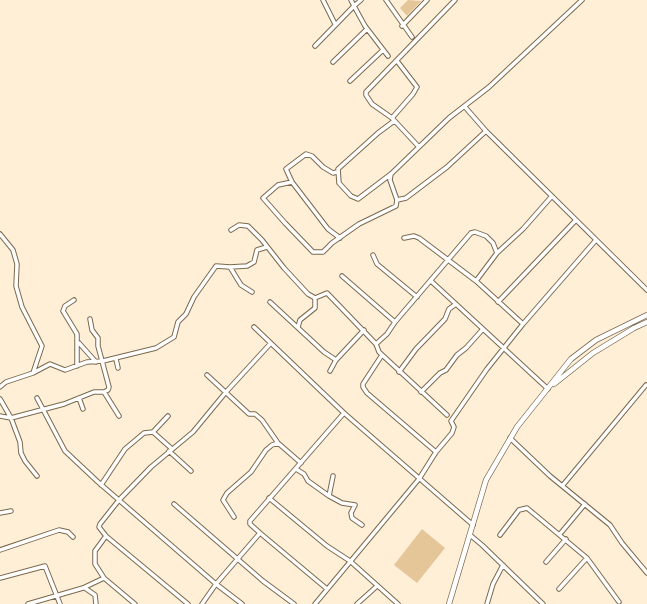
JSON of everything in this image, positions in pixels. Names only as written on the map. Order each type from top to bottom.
[{"type":"street","points":[[323,0],[335,24]]},
{"type":"street","points":[[351,0],[367,29],[388,56]]},
{"type":"street","points":[[315,46],[335,24],[361,0]]},
{"type":"street","points":[[386,0],[402,26],[412,37]]},
{"type":"street","points":[[402,26],[427,0]]},
{"type":"street","points":[[448,0],[454,1]]},
{"type":"street","points":[[397,61],[417,87],[393,120],[346,161],[337,172],[339,183],[351,196],[358,199],[391,174],[449,118],[464,107],[582,0]]},
{"type":"street","points":[[419,147],[393,120],[372,104],[366,95],[366,92],[454,1]]},
{"type":"street","points":[[333,62],[367,29]]},
{"type":"street","points":[[350,81],[383,50]]},
{"type":"street","points":[[464,107],[486,131],[647,290]]},
{"type":"street","points":[[397,200],[406,198],[447,167],[486,131]]},
{"type":"street","points":[[337,172],[333,173],[323,167],[312,156],[306,154],[286,169],[292,182],[328,229],[340,238]]},
{"type":"street","points":[[292,182],[278,185],[263,198],[313,252],[323,252],[332,243],[359,224],[396,206],[397,200],[390,180],[391,174]]},
{"type":"street","points":[[476,282],[497,253],[523,228],[552,196]]},
{"type":"street","points":[[498,302],[576,220]]},
{"type":"street","points":[[231,230],[239,225],[248,226],[308,294],[315,298]]},
{"type":"street","points":[[376,344],[387,334],[395,322],[471,233],[475,232],[486,236],[493,243],[497,253]]},
{"type":"street","points":[[0,234],[12,250],[17,264],[16,286],[22,307],[42,346],[33,373]]},
{"type":"street","points":[[404,238],[414,236],[449,260],[476,282],[522,324]]},
{"type":"street","points":[[315,604],[419,479],[436,452],[452,433],[454,427],[451,421],[466,398],[522,324],[596,240]]},
{"type":"street","points":[[0,387],[6,382],[33,373],[50,364],[65,370],[87,362],[116,359],[156,348],[174,337],[178,322],[186,314],[194,297],[216,266],[247,266],[254,262],[257,250],[268,247]]},
{"type":"street","points":[[373,254],[377,264],[417,297]]},
{"type":"street","points":[[230,267],[241,285],[252,292]]},
{"type":"street","points":[[342,276],[395,322]]},
{"type":"street","points":[[431,281],[548,389]]},
{"type":"street","points":[[315,298],[327,293],[364,330],[376,344],[382,355],[447,415]]},
{"type":"street","points":[[298,327],[300,320],[307,316],[315,308],[315,298]]},
{"type":"street","points":[[74,300],[66,306],[63,311],[77,334],[77,366]]},
{"type":"street","points":[[270,302],[324,352],[336,360]]},
{"type":"street","points":[[399,372],[416,349],[445,319],[449,309],[456,304]]},
{"type":"street","points":[[449,604],[486,480],[517,427],[571,359],[586,346],[647,315]]},
{"type":"street","points":[[0,416],[11,418],[45,410],[94,392],[104,392],[109,387],[98,346],[98,338],[92,330],[90,319]]},
{"type":"street","points":[[548,389],[593,353],[634,328],[647,322]]},
{"type":"street","points":[[254,327],[270,344],[344,413],[473,525]]},
{"type":"street","points":[[421,392],[440,373],[446,370],[457,355],[466,348],[483,329]]},
{"type":"street","points":[[330,371],[336,360],[364,330]]},
{"type":"street","points":[[78,343],[96,362]]},
{"type":"street","points":[[188,604],[106,536],[99,527],[119,500],[170,450],[193,432],[226,392],[270,344]]},
{"type":"street","points":[[586,346],[593,353]]},
{"type":"street","points":[[382,355],[363,384],[363,387],[367,393],[436,452]]},
{"type":"street","points":[[116,359],[118,368]]},
{"type":"street","points":[[207,375],[249,414],[255,414],[262,420],[278,443],[301,463]]},
{"type":"street","points":[[563,485],[646,385]]},
{"type":"street","points":[[104,392],[119,416]]},
{"type":"street","points":[[37,398],[45,410],[65,450],[101,485],[216,584],[242,604]]},
{"type":"street","points":[[79,398],[83,409]]},
{"type":"street","points":[[0,399],[11,418],[20,442],[21,453],[36,476]]},
{"type":"street","points":[[327,589],[260,533],[250,521],[344,413]]},
{"type":"street","points":[[101,485],[125,449],[144,433],[153,432],[168,416]]},
{"type":"street","points":[[153,432],[191,471]]},
{"type":"street","points":[[510,438],[550,476],[563,485],[610,525],[622,543],[647,574]]},
{"type":"street","points":[[234,516],[223,500],[227,493],[251,472],[266,450],[272,445],[278,443]]},
{"type":"street","points":[[296,469],[304,474],[308,481],[329,496],[342,503],[355,505],[351,513],[352,518],[362,525]]},
{"type":"street","points":[[329,496],[333,476]]},
{"type":"street","points":[[269,498],[327,546],[350,561],[398,604]]},
{"type":"street","points":[[174,504],[239,558],[268,585],[294,604]]},
{"type":"street","points":[[560,534],[585,504]]},
{"type":"street","points":[[500,535],[519,510],[525,507],[560,534],[587,558],[619,602]]},
{"type":"street","points":[[0,513],[12,511]]},
{"type":"street","points":[[0,550],[60,530],[68,532],[73,537]]},
{"type":"street","points":[[202,604],[216,584],[260,533]]},
{"type":"street","points":[[106,536],[95,551],[95,564],[104,578],[135,604]]},
{"type":"street","points":[[470,536],[503,565],[543,604]]},
{"type":"street","points":[[546,562],[566,540]]},
{"type":"street","points":[[559,589],[587,558]]},
{"type":"street","points":[[487,604],[493,584],[503,565]]},
{"type":"street","points":[[0,578],[45,566],[60,604]]},
{"type":"street","points":[[28,604],[85,588],[104,578]]},
{"type":"street","points":[[357,604],[377,586]]},
{"type":"street","points":[[85,588],[95,595],[96,604]]},
{"type":"shaded area","points":[[408,0],[421,1],[407,16],[400,8]]},
{"type":"shaded area","points":[[422,529],[445,548],[417,583],[394,565]]}]
